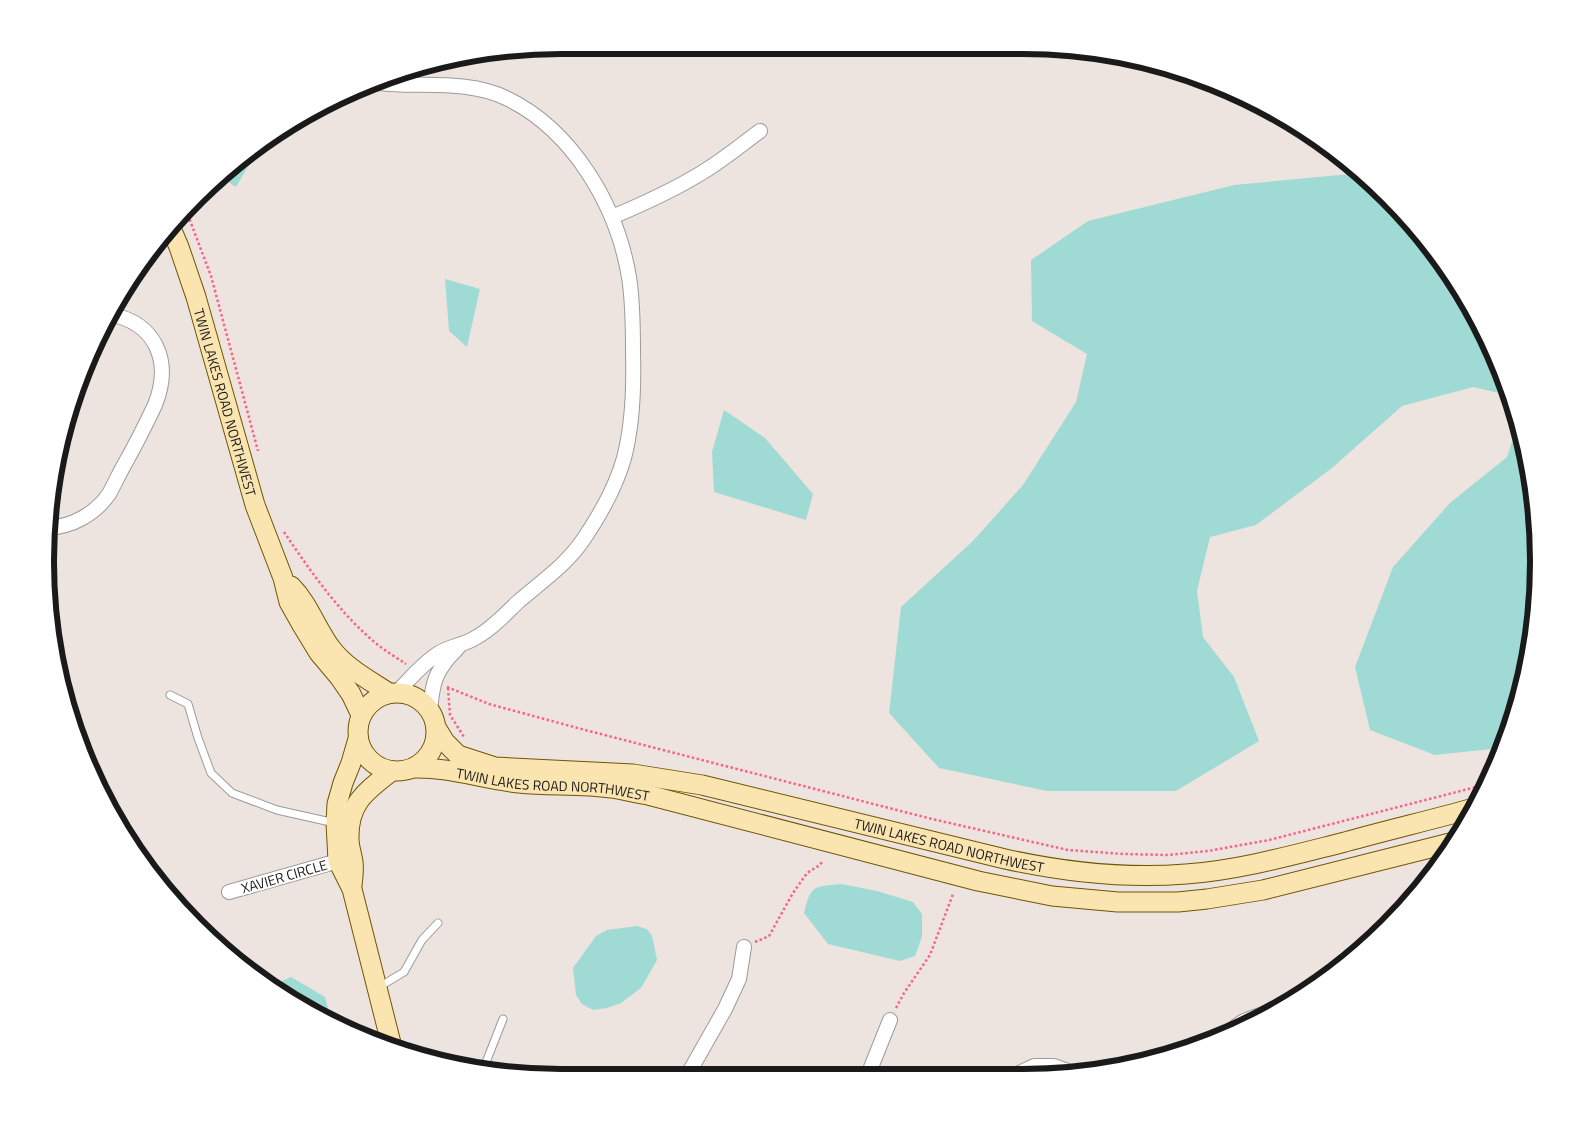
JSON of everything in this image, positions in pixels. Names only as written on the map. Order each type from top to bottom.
[{"type":"main road","name":"TWIN LAKES ROAD NORTHWEST","points":[[174,235],[196,297],[255,505],[283,578],[289,602],[319,653],[349,691],[361,715]]},
{"type":"main road","name":"TWIN LAKES ROAD NORTHWEST","points":[[283,578],[300,595],[331,648],[352,668],[393,693]]},
{"type":"main road","points":[[358,739],[362,751],[370,761],[380,768],[402,771],[413,768],[423,762],[431,752],[436,741],[437,729],[435,719],[430,710],[416,697],[410,694],[393,693],[378,697],[368,705],[361,715],[358,739],[337,804],[338,861],[352,889],[390,1039]]},
{"type":"main road","name":"TWIN LAKES ROAD NORTHWEST","points":[[437,729],[445,742],[458,755],[495,767],[633,774],[702,784],[1035,866],[1095,874],[1148,876],[1187,874],[1252,865],[1465,810]]},
{"type":"main road","name":"TWIN LAKES ROAD NORTHWEST","points":[[413,768],[450,769],[518,783],[610,788],[639,793],[978,881],[1052,896],[1085,900],[1168,902],[1235,895],[1264,890],[1445,844]]},
{"type":"main road","points":[[352,889],[353,864],[349,839],[351,816],[356,804],[367,790],[392,771]]},
{"type":"street","points":[[388,85],[481,88],[495,93],[539,117],[565,142],[586,169],[612,217],[630,279],[633,323],[633,387],[629,440],[616,481],[606,502],[582,541],[552,574],[488,629],[476,638],[440,652],[393,693]]},
{"type":"street","points":[[612,217],[649,202],[703,172],[760,131]]},
{"type":"street","points":[[55,527],[76,521],[88,515],[99,506],[115,483],[161,392],[162,364],[152,339],[132,322],[118,316]]},
{"type":"street","points":[[430,710],[434,681],[444,663],[460,645]]},
{"type":"street","name":"XAVIER CIRCLE","points":[[229,892],[338,861]]},
{"type":"street","points":[[691,1069],[726,1009],[739,979],[744,947]]},
{"type":"street","points":[[870,1069],[890,1020]]},
{"type":"street","points":[[1028,1069],[1034,1066],[1059,1068]]},
{"type":"lane","points":[[170,695],[188,704],[211,773],[232,793],[277,810],[336,823]]},
{"type":"lane","points":[[377,988],[404,972],[422,940],[438,923]]},
{"type":"lane","points":[[1235,1023],[1240,1018],[1253,1014]]},
{"type":"lane","points":[[486,1063],[503,1019]]},
{"type":"path","points":[[189,217],[211,276],[258,454]]},
{"type":"path","points":[[283,531],[326,591],[352,620],[377,644],[410,666]]},
{"type":"path","points":[[434,681],[456,692],[489,704],[576,728],[949,823],[1068,850],[1168,855],[1232,848],[1478,787]]},
{"type":"path","points":[[744,947],[769,936],[793,893],[807,873],[820,865],[823,860]]},
{"type":"path","points":[[890,1020],[904,993],[930,955],[953,894]]},
{"type":"water","points":[[252,159],[236,187],[226,181]]},
{"type":"water","points":[[1350,174],[1382,202],[1425,252],[1445,279],[1478,337],[1501,394],[1473,387],[1402,406],[1332,468],[1256,525],[1210,537],[1197,591],[1203,637],[1234,677],[1259,741],[1176,791],[1047,791],[939,768],[889,713],[901,607],[973,541],[1023,485],[1076,402],[1087,354],[1032,321],[1031,260],[1088,221],[1234,185]]},
{"type":"water","points":[[445,279],[480,289],[467,347],[449,331]]},
{"type":"water","points":[[724,410],[765,438],[813,494],[806,520],[714,492],[712,452]]},
{"type":"water","points":[[1514,435],[1526,495],[1530,562],[1526,628],[1513,693],[1495,749],[1435,755],[1370,730],[1355,667],[1393,567],[1450,503],[1507,457]]},
{"type":"water","points":[[841,884],[877,891],[913,902],[922,914],[922,937],[915,956],[900,961],[828,944],[804,913],[809,897],[815,889]]},
{"type":"water","points":[[637,926],[647,929],[652,936],[657,960],[641,988],[621,1003],[607,1008],[593,1010],[582,1004],[576,995],[573,968],[596,936],[607,930]]},
{"type":"water","points":[[291,977],[325,997],[329,1013],[308,1001],[278,983]]}]
